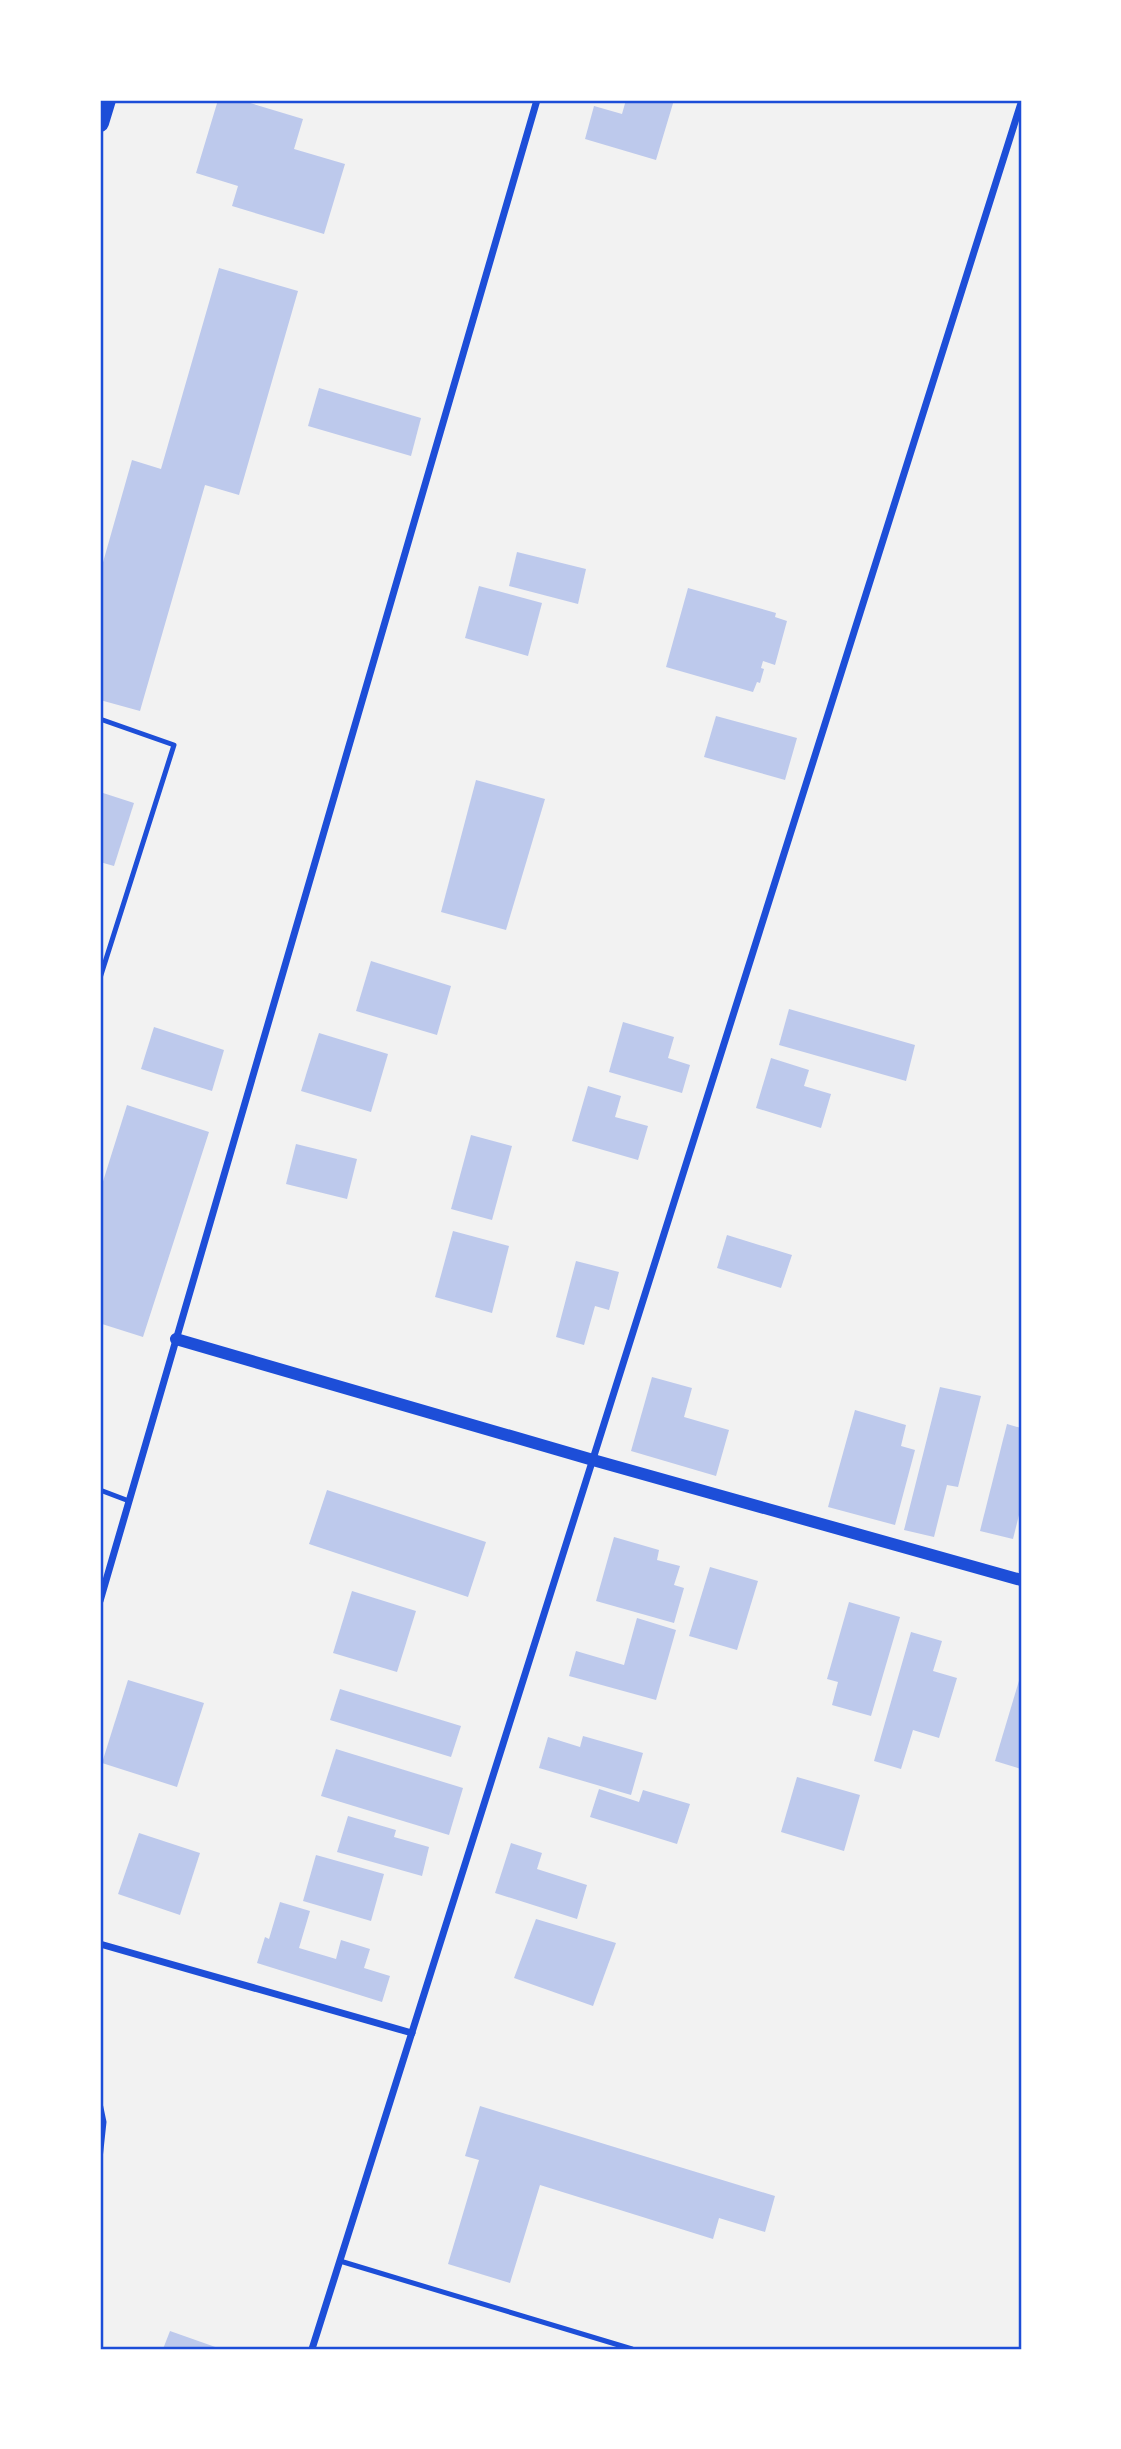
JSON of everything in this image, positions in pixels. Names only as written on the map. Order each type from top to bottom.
[{"type":"main road","points":[[100,123],[107,100]]},
{"type":"street","points":[[100,1601],[537,100]]},
{"type":"street","points":[[312,2349],[1021,107]]},
{"type":"street","points":[[176,1339],[1021,1580]]},
{"type":"street","points":[[100,1944],[412,2033]]},
{"type":"lane","points":[[100,719],[174,745],[100,978]]},
{"type":"lane","points":[[100,1490],[129,1501]]},
{"type":"lane","points":[[100,2103],[104,2122],[100,2159]]},
{"type":"lane","points":[[340,2261],[632,2349]]},
{"type":"building","points":[[218,100],[240,100],[303,119],[294,149],[345,164],[324,234],[232,206],[238,186],[196,173]]},
{"type":"building","points":[[626,100],[674,100],[656,160],[585,139],[594,106],[622,114]]},
{"type":"building","points":[[219,268],[298,291],[239,495],[205,485],[140,711],[100,700],[100,573],[132,460],[161,469]]},
{"type":"building","points":[[319,388],[421,418],[411,456],[308,426]]},
{"type":"building","points":[[517,552],[586,569],[578,604],[509,586]]},
{"type":"building","points":[[479,586],[542,603],[528,656],[465,638]]},
{"type":"building","points":[[688,588],[776,613],[775,617],[787,621],[775,665],[763,661],[760,683],[757,682],[753,692],[666,667]]},
{"type":"building","points":[[716,716],[797,738],[785,780],[704,757]]},
{"type":"building","points":[[476,780],[545,799],[506,930],[441,912]]},
{"type":"building","points":[[100,792],[134,803],[114,866],[100,862]]},
{"type":"building","points":[[371,961],[451,986],[437,1035],[356,1011]]},
{"type":"building","points":[[789,1009],[915,1045],[906,1081],[779,1045]]},
{"type":"building","points":[[623,1022],[674,1037],[668,1058],[690,1065],[682,1093],[609,1072]]},
{"type":"building","points":[[154,1027],[224,1050],[212,1091],[141,1069]]},
{"type":"building","points":[[319,1033],[388,1054],[371,1112],[301,1091]]},
{"type":"building","points":[[771,1058],[809,1070],[804,1086],[831,1094],[821,1128],[756,1108]]},
{"type":"building","points":[[588,1086],[621,1096],[615,1117],[648,1126],[638,1160],[572,1141]]},
{"type":"building","points":[[127,1105],[209,1132],[143,1337],[102,1324],[100,1330],[100,1191]]},
{"type":"building","points":[[471,1135],[512,1146],[492,1220],[451,1209]]},
{"type":"building","points":[[296,1144],[357,1159],[347,1199],[286,1184]]},
{"type":"building","points":[[453,1231],[509,1246],[492,1313],[435,1297]]},
{"type":"building","points":[[727,1235],[792,1255],[781,1288],[717,1268]]},
{"type":"building","points":[[576,1261],[619,1272],[609,1310],[595,1306],[584,1345],[556,1337]]},
{"type":"building","points":[[652,1377],[692,1388],[684,1417],[729,1430],[716,1476],[631,1451]]},
{"type":"building","points":[[940,1387],[981,1396],[958,1487],[947,1485],[934,1537],[904,1530]]},
{"type":"building","points":[[855,1410],[906,1425],[901,1446],[915,1450],[895,1525],[828,1507]]},
{"type":"building","points":[[1007,1424],[1021,1428],[1021,1507],[1013,1539],[980,1531]]},
{"type":"building","points":[[327,1490],[486,1542],[468,1597],[309,1544]]},
{"type":"building","points":[[614,1537],[659,1550],[657,1560],[680,1566],[674,1585],[684,1588],[674,1623],[596,1601]]},
{"type":"building","points":[[710,1567],[758,1581],[737,1650],[689,1636]]},
{"type":"building","points":[[352,1591],[416,1611],[397,1672],[333,1653]]},
{"type":"building","points":[[849,1602],[900,1617],[871,1716],[832,1705],[838,1682],[827,1679]]},
{"type":"building","points":[[637,1618],[676,1630],[656,1700],[569,1676],[576,1651],[624,1665]]},
{"type":"building","points":[[911,1632],[942,1641],[933,1671],[957,1678],[939,1738],[913,1730],[901,1769],[874,1761]]},
{"type":"building","points":[[1021,1674],[1021,1769],[995,1761]]},
{"type":"building","points":[[128,1680],[204,1703],[177,1787],[102,1763]]},
{"type":"building","points":[[340,1689],[461,1726],[451,1757],[330,1720]]},
{"type":"building","points":[[583,1736],[643,1753],[631,1795],[539,1768],[548,1737],[580,1747]]},
{"type":"building","points":[[336,1749],[463,1788],[449,1835],[321,1796]]},
{"type":"building","points":[[797,1777],[860,1795],[844,1851],[781,1832]]},
{"type":"building","points":[[599,1789],[639,1802],[643,1790],[690,1804],[677,1844],[590,1817]]},
{"type":"building","points":[[348,1816],[396,1830],[394,1837],[429,1847],[422,1876],[337,1852]]},
{"type":"building","points":[[139,1833],[200,1853],[180,1915],[118,1894]]},
{"type":"building","points":[[511,1843],[542,1853],[537,1869],[587,1885],[577,1919],[495,1893]]},
{"type":"building","points":[[316,1855],[384,1874],[371,1921],[303,1901]]},
{"type":"building","points":[[280,1902],[310,1911],[299,1948],[336,1959],[341,1940],[370,1949],[364,1968],[390,1976],[382,2002],[257,1963],[265,1937],[269,1939]]},
{"type":"building","points":[[536,1919],[616,1943],[593,2006],[514,1978]]},
{"type":"building","points":[[480,2106],[775,2196],[765,2232],[719,2218],[713,2239],[540,2185],[510,2283],[448,2264],[479,2160],[465,2156]]},
{"type":"building","points":[[170,2331],[221,2349],[163,2349]]}]
